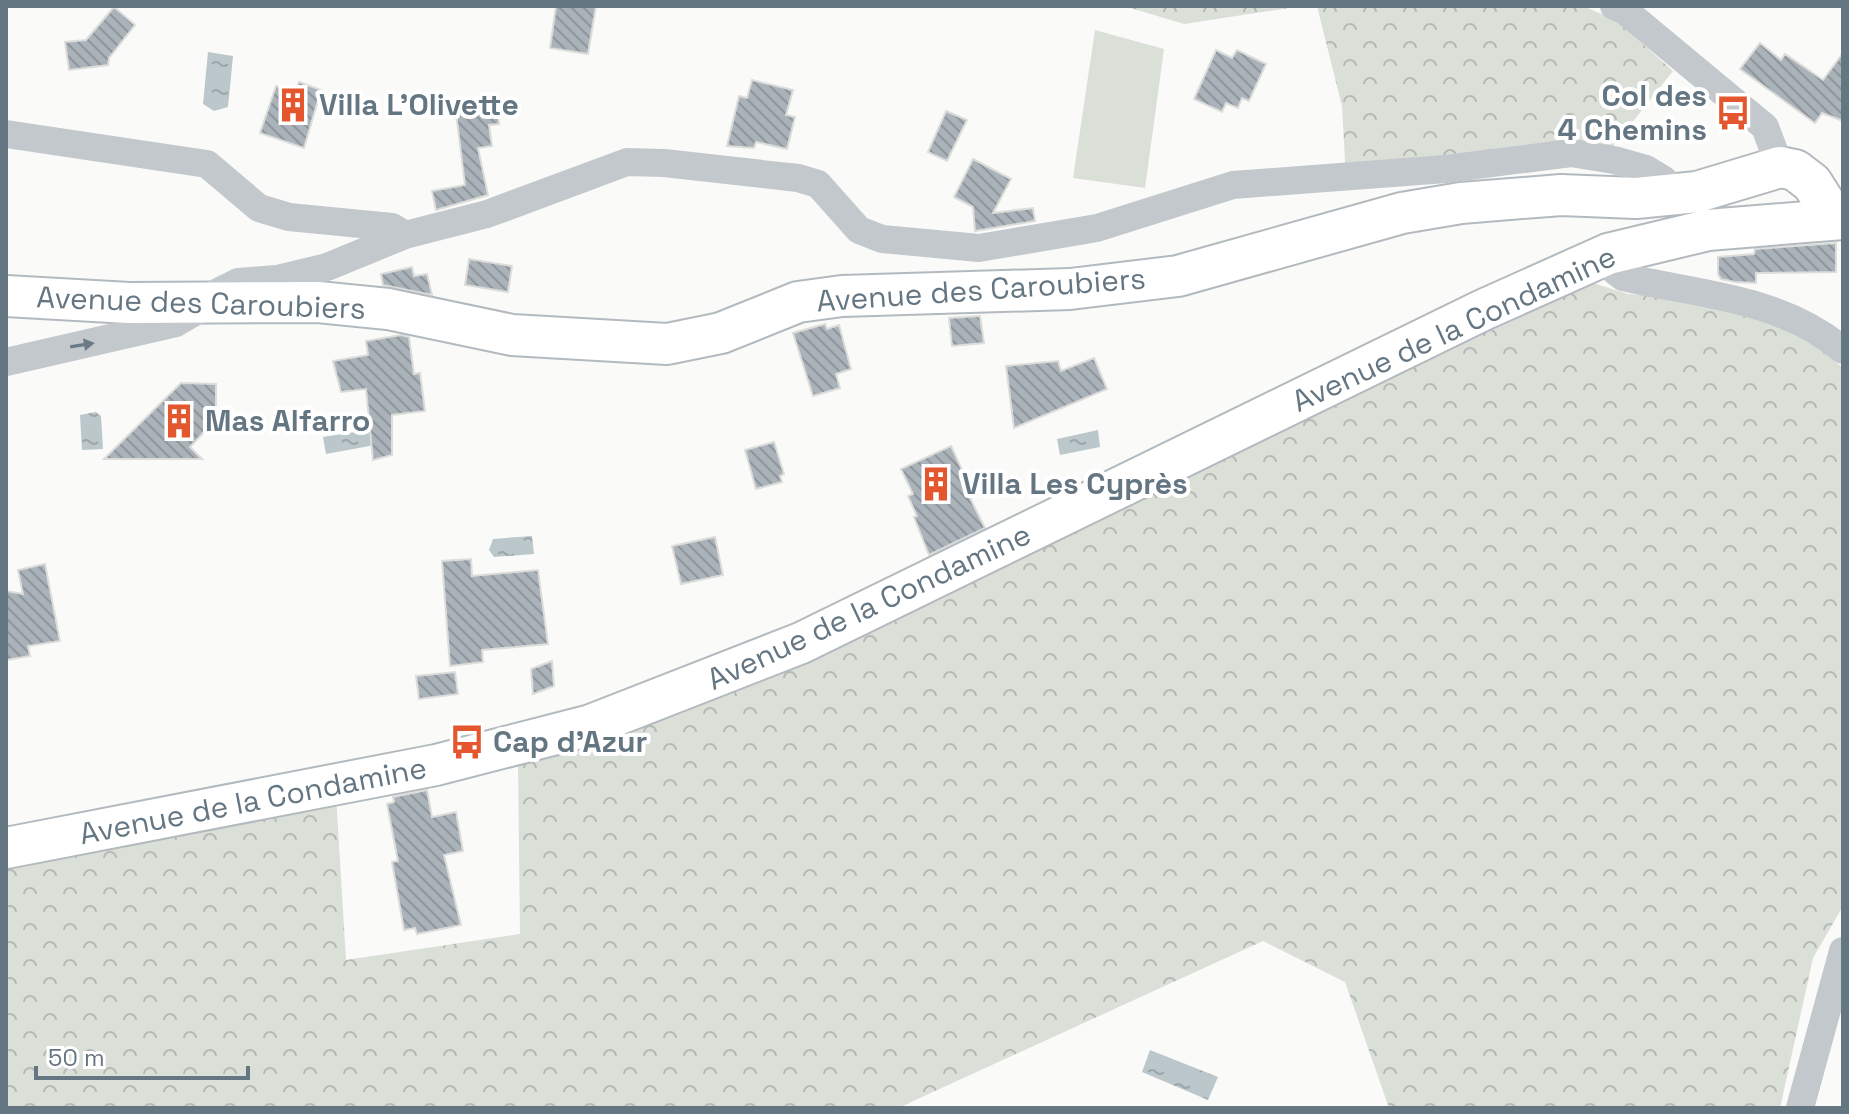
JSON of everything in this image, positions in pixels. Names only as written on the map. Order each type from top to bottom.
[{"type":"main road","name":"Avenue des Caroubiers","points":[[6,296],[208,304],[332,304],[388,309],[512,335],[667,344],[721,333],[798,302],[1070,289],[1178,276],[1402,213],[1461,203],[1561,195],[1668,196],[1697,192],[1780,167]]},
{"type":"main road","points":[[1780,167],[1795,170],[1812,183],[1836,219]]},
{"type":"main road","name":"Avenue de la Condamine","points":[[6,848],[436,765],[591,725],[801,643],[1483,310],[1608,254],[1708,230],[1836,219]]},
{"type":"street","points":[[1614,6],[1624,10],[1765,127],[1780,167]]},
{"type":"street","points":[[6,134],[207,164],[259,208],[289,217],[392,227],[405,235]]},
{"type":"street","points":[[6,362],[176,323],[208,304],[216,293],[238,282],[277,279],[327,267],[405,235],[487,214],[627,162],[664,163],[798,178],[818,184],[859,230],[882,239],[933,240],[979,248],[1097,228],[1233,185],[1446,169],[1571,153],[1646,169],[1664,180],[1668,196]]},
{"type":"street","points":[[1608,254],[1615,271],[1623,277],[1731,297],[1780,311],[1843,350]]},
{"type":"street","points":[[1800,1108],[1843,951]]},
{"type":"green space","points":[[1124,6],[1302,6],[1184,24]]},
{"type":"green space","points":[[1317,6],[1583,6],[1616,20],[1673,71],[1611,149],[1346,178],[1342,106]]},
{"type":"green space","points":[[1095,30],[1164,49],[1145,188],[1073,178]]},
{"type":"green space","points":[[1590,282],[1628,294],[1730,301],[1822,350],[1843,368],[1843,906],[1813,958],[1780,1108],[1389,1108],[1345,982],[1263,941],[898,1108],[6,1108],[6,868],[336,796],[346,960],[520,934],[518,762],[665,718],[753,682]]},
{"type":"water","points":[[208,52],[233,56],[228,107],[214,111],[203,104]]},
{"type":"water","points":[[96,412],[101,416],[103,449],[82,450],[80,415]]},
{"type":"water","points":[[373,429],[375,445],[326,454],[323,437]]},
{"type":"water","points":[[1098,430],[1100,447],[1060,455],[1057,439]]},
{"type":"water","points":[[532,536],[534,554],[494,557],[489,550],[493,539]]},
{"type":"water","points":[[1150,1050],[1218,1077],[1208,1100],[1142,1072]]},
{"type":"building","points":[[556,6],[596,6],[588,54],[550,48]]},
{"type":"building","points":[[114,7],[135,25],[109,58],[108,65],[69,70],[65,42],[86,40]]},
{"type":"building","points":[[1760,43],[1781,60],[1785,54],[1823,80],[1843,53],[1843,121],[1822,113],[1815,123],[1740,69]]},
{"type":"building","points":[[1216,50],[1232,58],[1237,50],[1266,64],[1249,101],[1242,98],[1238,108],[1226,103],[1222,112],[1194,99]]},
{"type":"building","points":[[752,80],[793,90],[786,115],[795,117],[787,149],[756,142],[754,148],[727,146],[739,96],[747,98]]},
{"type":"building","name":"Villa L'Olivette","points":[[299,82],[321,90],[304,148],[260,133],[276,86],[295,92]]},
{"type":"building","points":[[497,102],[499,124],[489,125],[492,146],[478,148],[488,195],[436,210],[432,191],[465,185],[455,105]]},
{"type":"building","points":[[946,111],[967,120],[947,161],[928,152]]},
{"type":"building","points":[[973,159],[1011,179],[993,213],[1033,208],[1035,221],[975,231],[973,207],[954,197]]},
{"type":"building","points":[[1836,243],[1836,272],[1756,273],[1756,283],[1721,279],[1718,274],[1718,257],[1754,254],[1755,249]]},
{"type":"building","points":[[469,259],[512,266],[508,292],[465,285]]},
{"type":"building","points":[[412,267],[414,276],[427,274],[432,295],[383,285],[381,274]]},
{"type":"building","points":[[980,316],[984,343],[952,346],[949,318]]},
{"type":"building","points":[[825,324],[827,329],[839,325],[851,369],[836,374],[840,388],[813,396],[793,333]]},
{"type":"building","points":[[401,335],[409,337],[414,374],[420,373],[425,411],[392,415],[392,455],[373,460],[366,389],[341,392],[333,361],[368,355],[366,341]]},
{"type":"building","points":[[1094,358],[1107,389],[1014,428],[1006,366],[1058,361],[1061,371]]},
{"type":"building","name":"Mas Alfarro","points":[[181,383],[216,384],[216,408],[205,408],[205,431],[190,447],[202,459],[104,459]]},
{"type":"building","points":[[774,442],[784,474],[780,476],[782,482],[756,489],[745,450]]},
{"type":"building","points":[[951,446],[964,474],[960,478],[985,528],[929,555],[908,496],[913,494],[901,469]]},
{"type":"building","points":[[715,537],[723,575],[681,584],[672,546]]},
{"type":"building","points":[[471,559],[472,576],[538,570],[548,644],[482,650],[483,662],[450,666],[442,561]]},
{"type":"building","points":[[45,564],[60,641],[28,646],[30,656],[6,660],[6,591],[23,594],[18,570]]},
{"type":"building","points":[[552,661],[554,686],[533,694],[531,669]]},
{"type":"building","points":[[455,672],[458,694],[419,699],[416,676]]},
{"type":"building","points":[[427,790],[432,817],[456,812],[463,851],[444,855],[461,925],[417,934],[415,928],[404,930],[392,862],[398,861],[387,804],[394,802],[393,797]]},
{"type":"place","name":"Villa L'Olivette","points":[[293,105]]},
{"type":"place","name":"Col des 4 Chemins","points":[[1733,113]]},
{"type":"place","name":"Mas Alfarro","points":[[179,421]]},
{"type":"place","name":"Villa Les Cyprès","points":[[936,484]]},
{"type":"place","name":"Cap d’Azur","points":[[467,742]]}]
